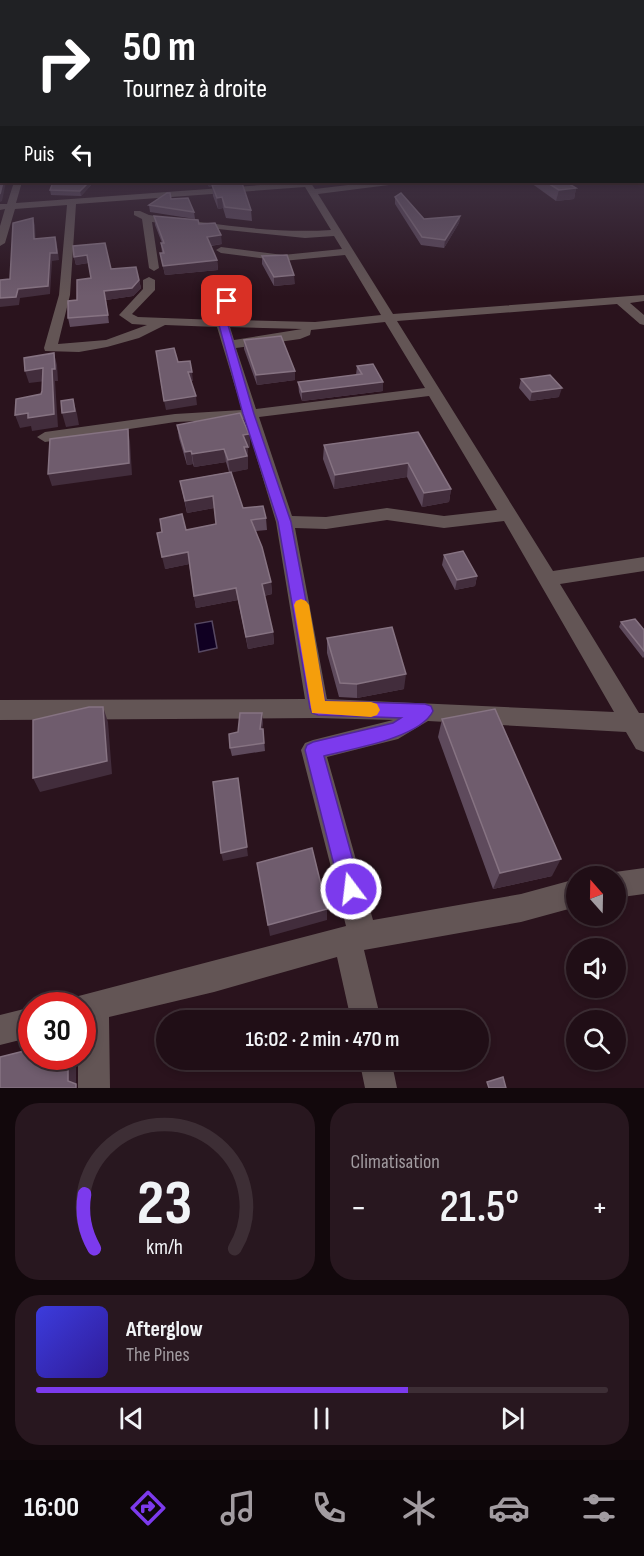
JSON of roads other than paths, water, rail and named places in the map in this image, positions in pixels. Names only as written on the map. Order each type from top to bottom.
[{"type":"street","points":[[0,243],[15,195]]},
{"type":"street","points":[[0,207],[164,195]]},
{"type":"street","points":[[314,195],[388,320],[510,514],[640,730]]},
{"type":"street","points":[[144,196],[135,208],[138,213],[147,218],[305,235],[337,233]]},
{"type":"street","points":[[72,201],[63,309],[59,329],[50,348],[71,350],[110,344]]},
{"type":"street","points":[[147,218],[151,274],[149,290],[125,315],[136,321],[315,326],[429,314],[644,298]]},
{"type":"street","points":[[221,250],[283,258],[348,252]]},
{"type":"street","points":[[620,300],[644,321]]},
{"type":"street","points":[[227,301],[223,325],[249,414],[285,522],[318,708]]},
{"type":"street","points":[[50,360],[138,335],[162,323]]},
{"type":"street","points":[[229,345],[300,335],[315,326]]},
{"type":"street","points":[[45,437],[174,418],[249,414],[434,391]]},
{"type":"street","points":[[285,522],[326,524],[387,514],[444,522],[510,514]]},
{"type":"street","points":[[548,579],[644,564]]},
{"type":"street","points":[[0,710],[318,708],[425,711],[640,730]]},
{"type":"street","points":[[365,1010],[355,938],[313,750],[398,729],[425,711]]},
{"type":"street","points":[[626,883],[644,881]]},
{"type":"street","points":[[96,1006],[214,977],[355,938],[521,908],[566,896]]},
{"type":"street","points":[[0,1030],[18,1026]]},
{"type":"street","points":[[93,1070],[94,1088]]},
{"type":"street","points":[[377,1070],[381,1088]]}]
